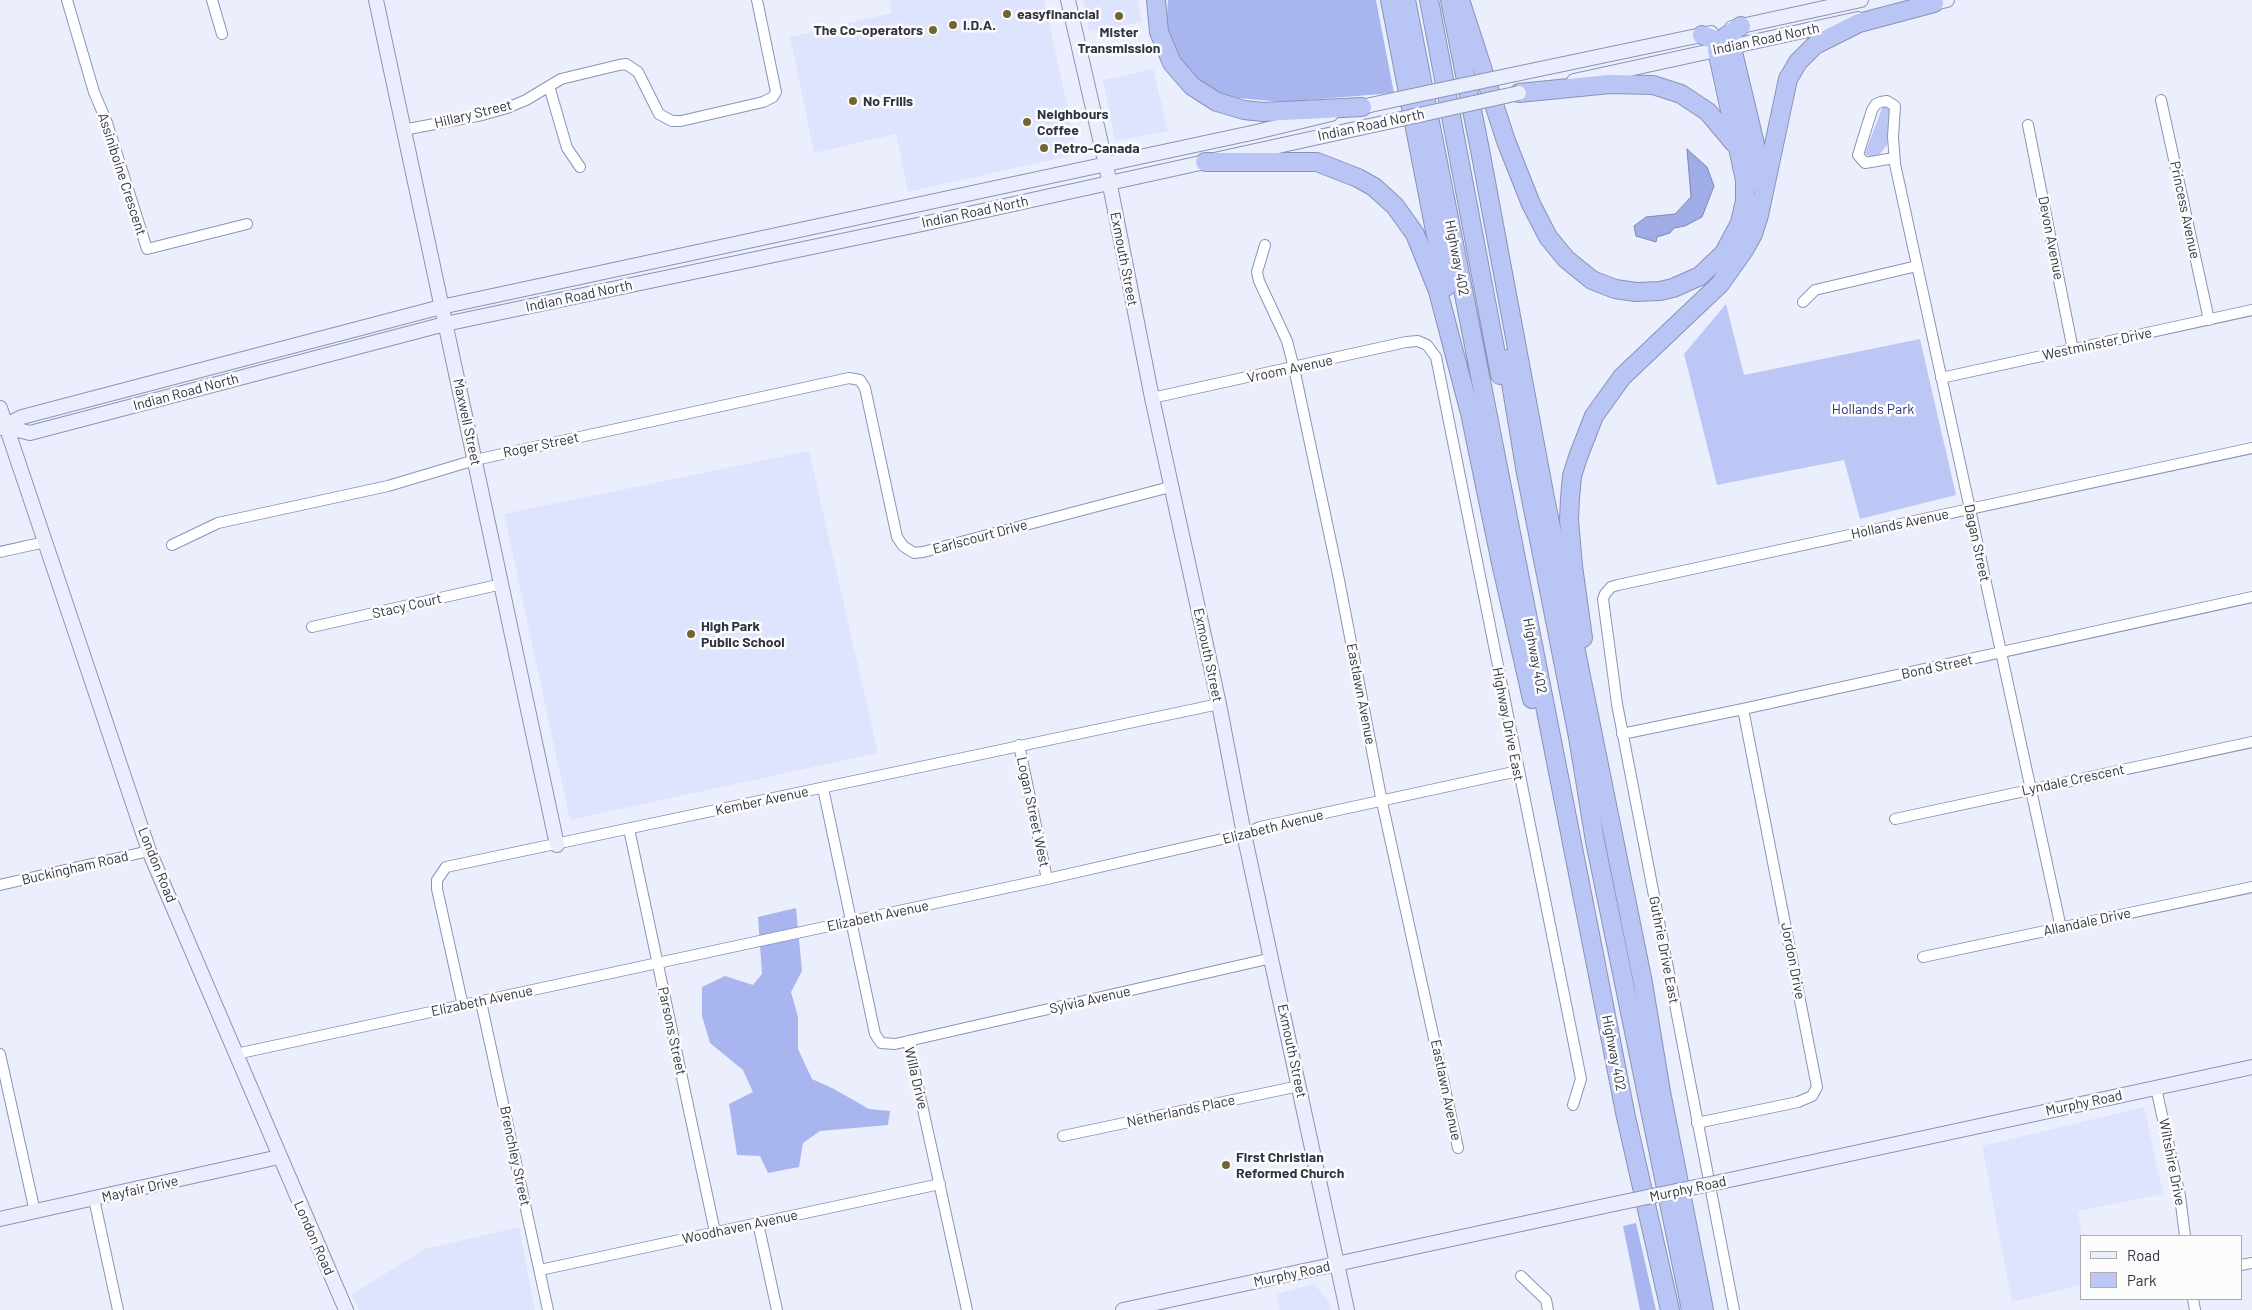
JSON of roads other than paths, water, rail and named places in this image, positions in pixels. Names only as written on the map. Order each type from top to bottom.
[{"type":"highway","points":[[1156,0],[1159,32],[1172,63],[1192,86],[1217,102],[1230,107],[1262,112],[1362,107]]},
{"type":"highway","points":[[1390,0],[1501,563],[1555,800],[1587,964],[1626,1117]]},
{"type":"highway","name":"Highway 402","points":[[1406,0],[1626,1117],[1670,1310]]},
{"type":"highway","points":[[1429,0],[1571,737],[1595,840]]},
{"type":"highway","name":"Highway 402","points":[[1439,0],[1486,241],[1526,473],[1578,737],[1595,840],[1691,1310]]},
{"type":"highway","points":[[1450,0],[1589,724],[1605,788]]},
{"type":"highway","points":[[1460,0],[1503,133],[1531,204],[1557,249],[1566,259],[1592,280],[1626,292],[1648,293],[1673,288],[1700,276],[1724,252],[1740,223],[1745,202],[1743,169],[1722,46]]},
{"type":"highway","points":[[1704,1310],[1605,788],[1573,566],[1569,520],[1572,476],[1584,437],[1594,416],[1608,394],[1641,357],[1720,284],[1753,234],[1762,203],[1788,79],[1798,62],[1815,45],[1859,23],[1941,2]]},
{"type":"highway","points":[[1722,46],[1742,26]]},
{"type":"highway","points":[[1702,35],[1722,46],[1740,77],[1755,144],[1762,203]]},
{"type":"highway","points":[[1519,93],[1610,84],[1638,84],[1668,89],[1693,101],[1718,122],[1734,143],[1743,169]]},
{"type":"highway","points":[[1205,162],[1317,162],[1358,178],[1384,195],[1405,218],[1415,234],[1429,266],[1445,316],[1470,413]]},
{"type":"main road","name":"Maxwell Street","points":[[376,0],[558,844]]},
{"type":"main road","name":"Exmouth Street","points":[[1068,0],[1106,164],[1170,487],[1219,704],[1244,834],[1347,1310]]},
{"type":"main road","name":"Indian Road North","points":[[3,427],[22,417],[441,307],[1861,0]]},
{"type":"main road","name":"Indian Road North","points":[[3,427],[30,432],[445,324],[1109,183],[1519,93],[1722,46],[1941,2]]},
{"type":"main road","name":"London Road","points":[[0,408],[3,427],[45,542],[149,851],[346,1310]]},
{"type":"main road","name":"Murphy Road","points":[[1123,1310],[1155,1307],[1337,1264],[2252,1067]]},
{"type":"main road","name":"Mayfair Drive","points":[[0,1219],[279,1157]]},
{"type":"street","name":"Assiniboine Crescent","points":[[67,0],[94,92],[107,123],[147,249],[246,224]]},
{"type":"street","points":[[212,0],[222,34]]},
{"type":"street","name":"Hillary Street","points":[[403,130],[482,115],[507,108],[568,76],[626,64],[638,72],[659,114],[672,121],[681,121],[762,102],[773,97],[776,92],[757,0]]},
{"type":"street","points":[[549,86],[567,148],[580,167]]},
{"type":"street","name":"Dagan Street","points":[[1894,158],[1865,163],[1858,155],[1872,110],[1876,104],[1887,100],[1895,106],[1894,158],[2061,928]]},
{"type":"street","name":"Princess Avenue","points":[[2161,100],[2209,320]]},
{"type":"street","name":"Devon Avenue","points":[[2028,125],[2073,350]]},
{"type":"street","name":"Eastlawn Avenue","points":[[1264,246],[1258,272],[1259,282],[1287,342],[1294,368],[1338,575],[1382,802],[1458,1148]]},
{"type":"street","points":[[1803,302],[1814,290],[1917,266]]},
{"type":"street","name":"Westminster Drive","points":[[1941,378],[2252,310]]},
{"type":"street","name":"Vroom Avenue","points":[[1152,398],[1406,342],[1418,341],[1428,345]]},
{"type":"street","name":"Highway Drive East","points":[[1428,345],[1436,357],[1581,1079],[1573,1105]]},
{"type":"street","name":"Roger Street","points":[[172,545],[218,523],[388,486],[475,460],[849,378],[856,378],[863,383],[868,405]]},
{"type":"street","name":"Earlscourt Drive","points":[[868,405],[897,537],[903,546],[914,553],[1170,487]]},
{"type":"street","name":"Hollands Avenue","points":[[1607,590],[1618,585],[2252,448]]},
{"type":"street","points":[[0,552],[45,542]]},
{"type":"street","name":"Stacy Court","points":[[312,627],[502,584]]},
{"type":"street","name":"Guthrie Drive East","points":[[1607,590],[1603,599],[1622,734],[1734,1310]]},
{"type":"street","name":"Bond Street","points":[[1622,734],[2252,597]]},
{"type":"street","name":"Kember Avenue","points":[[463,1006],[437,889],[437,880],[446,868],[1219,704]]},
{"type":"street","name":"Jordon Drive","points":[[1697,1123],[1798,1102],[1812,1096],[1817,1087],[1743,709]]},
{"type":"street","name":"Lyndale Crescent","points":[[1894,819],[2252,742]]},
{"type":"street","name":"Logan Street West","points":[[1019,746],[1048,879]]},
{"type":"street","name":"Elizabeth Avenue","points":[[236,1054],[1048,879],[1244,834],[1260,828],[1518,771]]},
{"type":"street","name":"Willa Drive","points":[[823,788],[877,1040],[887,1044],[908,1041],[967,1310]]},
{"type":"street","name":"Parsons Street","points":[[629,829],[714,1232]]},
{"type":"street","name":"Buckingham Road","points":[[0,885],[149,851]]},
{"type":"street","name":"Allandale Drive","points":[[1923,957],[2252,887]]},
{"type":"street","name":"Sylvia Avenue","points":[[908,1041],[1272,958]]},
{"type":"street","name":"Brenchley Street","points":[[481,1002],[548,1310]]},
{"type":"street","points":[[0,1054],[35,1212]]},
{"type":"street","name":"Netherlands Place","points":[[1064,1136],[1299,1086]]},
{"type":"street","name":"Wiltshire Drive","points":[[2156,1088],[2180,1196],[2185,1235]]},
{"type":"street","name":"Woodhaven Avenue","points":[[540,1270],[940,1184]]},
{"type":"street","points":[[94,1199],[118,1310]]},
{"type":"street","points":[[758,1223],[777,1310]]},
{"type":"street","points":[[1521,1276],[1546,1300],[1548,1310]]},
{"type":"place","name":"easyfinancial","points":[[1007,14]]},
{"type":"place","name":"Mister Transmission","points":[[1119,16]]},
{"type":"place","name":"I.D.A.","points":[[953,25]]},
{"type":"place","name":"The Co-operators","points":[[933,30]]},
{"type":"place","name":"No Frills","points":[[853,101]]},
{"type":"place","name":"Neighbours Coffee","points":[[1027,122]]},
{"type":"place","name":"Petro-Canada","points":[[1044,148]]},
{"type":"place","name":"High Park Public School","points":[[691,634]]},
{"type":"place","name":"First Christian Reformed Church","points":[[1226,1165]]},
{"type":"park label","name":"Hollands Park","points":[[1873,409]]}]
